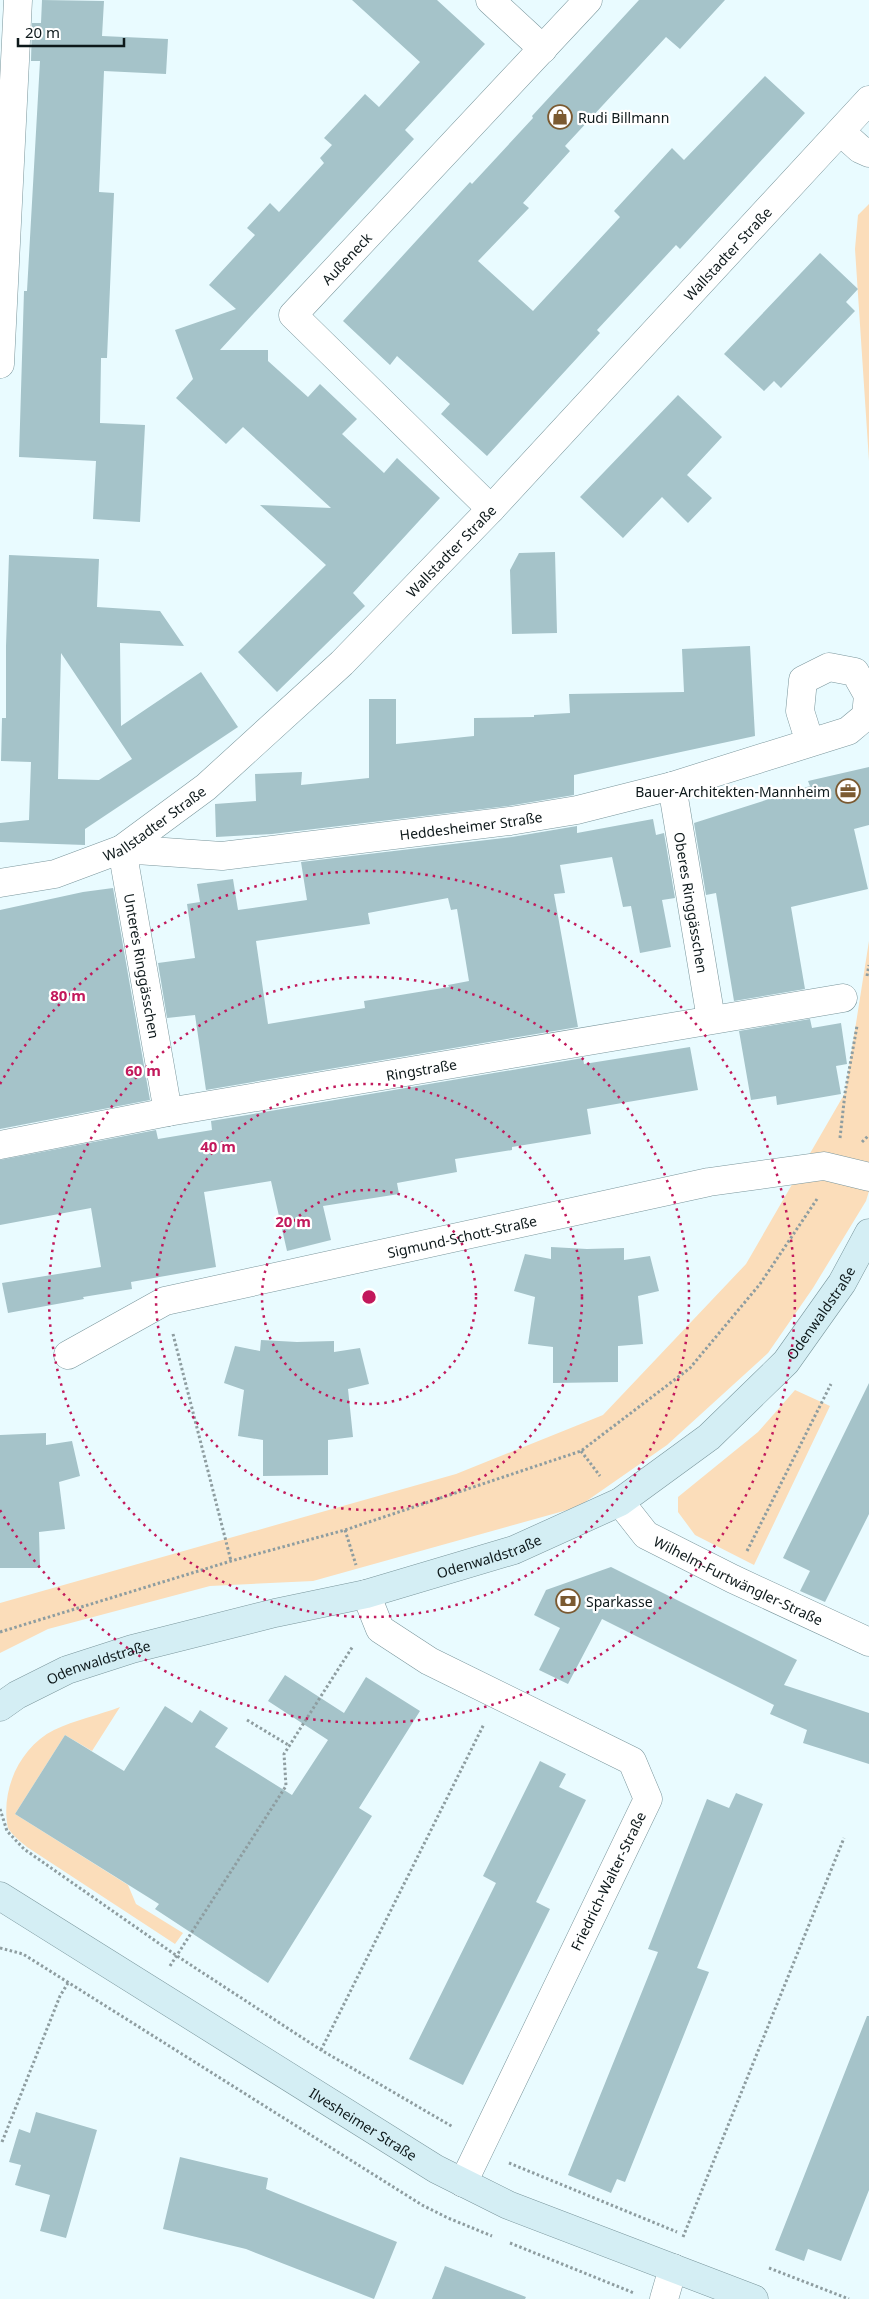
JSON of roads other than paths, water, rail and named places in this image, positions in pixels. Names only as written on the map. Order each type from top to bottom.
[{"type":"street","points":[[0,364],[18,0]]},
{"type":"street","points":[[490,0],[542,49]]},
{"type":"street","name":"Außeneck","points":[[491,509],[293,316],[588,0]]},
{"type":"street","name":"Wallstadter Straße","points":[[0,883],[55,874],[122,849],[206,787],[335,670],[491,509],[869,100]]},
{"type":"street","points":[[840,132],[860,149],[869,153]]},
{"type":"street","name":"Heddesheimer Straße","points":[[122,849],[222,856],[510,821],[577,810],[672,786],[810,743]]},
{"type":"street","name":"Oberes Ringgässchen","points":[[672,786],[711,1019]]},
{"type":"street","name":"Unteres Ringgässchen","points":[[122,849],[168,1112]]},
{"type":"street","name":"Ringstraße","points":[[0,1145],[168,1112],[843,998]]},
{"type":"street","name":"Sigmund-Schott-Straße","points":[[68,1355],[165,1302],[709,1182],[824,1166],[869,1177]]},
{"type":"street","name":"Odenwaldstraße","points":[[0,1707],[17,1695],[67,1670],[132,1649],[275,1612],[366,1594],[514,1550],[620,1502],[709,1437],[786,1362],[842,1283],[869,1233]]},
{"type":"street","name":"Wilhelm-Furtwängler-Straße","points":[[620,1502],[646,1535],[733,1579],[869,1642]]},
{"type":"street","name":"Friedrich-Walter-Straße","points":[[366,1594],[380,1629],[429,1660],[632,1761],[648,1799],[480,2143],[463,2183]]},
{"type":"street","name":"Ilvesheimer Straße","points":[[0,1896],[410,2154],[463,2183],[508,2204],[754,2299]]},
{"type":"street","points":[[664,2299],[673,2268]]},
{"type":"place","name":"Rudi Billmann","points":[[560,117]]},
{"type":"place","name":"Bauer-Architekten-Mannheim","points":[[848,791]]},
{"type":"place","name":"Sparkasse","points":[[568,1601]]}]
